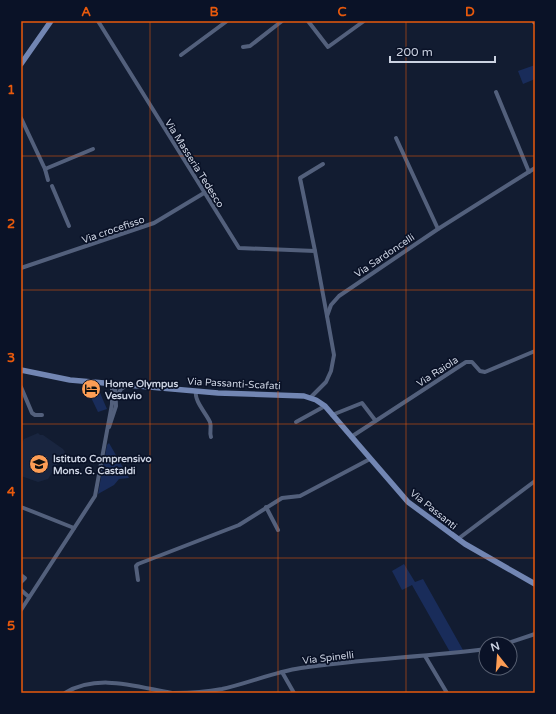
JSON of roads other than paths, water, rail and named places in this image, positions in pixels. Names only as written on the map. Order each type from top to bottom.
[{"type":"street","points":[[21,64],[51,21]]},
{"type":"street","name":"Via Masseria Tedesco","points":[[98,21],[241,250],[315,252]]},
{"type":"street","points":[[181,56],[227,21]]},
{"type":"street","points":[[202,43],[231,21]]},
{"type":"street","points":[[243,47],[250,46],[282,21]]},
{"type":"street","points":[[308,21],[328,47],[364,21]]},
{"type":"street","points":[[496,92],[529,172]]},
{"type":"street","points":[[21,118],[45,169],[48,180]]},
{"type":"street","points":[[396,138],[438,229]]},
{"type":"street","points":[[45,169],[93,149]]},
{"type":"street","points":[[311,397],[326,382],[331,371],[334,355],[328,316],[300,178],[323,164]]},
{"type":"street","name":"Via Sardoncelli","points":[[328,316],[331,305],[339,296],[438,229],[535,168]]},
{"type":"street","points":[[52,186],[69,226]]},
{"type":"street","name":"Via crocefisso","points":[[21,268],[154,223],[204,193]]},
{"type":"street","name":"Via Raiola","points":[[351,437],[466,362],[472,362],[480,371],[485,372],[535,351]]},
{"type":"street","name":"Via Passanti-Scafati","points":[[21,370],[70,380],[196,391],[296,395],[311,397],[325,406],[340,424]]},
{"type":"street","points":[[107,433],[116,409],[116,398],[113,383]]},
{"type":"street","points":[[21,610],[95,496],[107,433],[113,383]]},
{"type":"street","points":[[116,398],[121,389],[128,385]]},
{"type":"street","points":[[21,387],[32,413],[35,415],[42,415]]},
{"type":"street","points":[[196,391],[196,396],[210,422],[209,432],[211,437]]},
{"type":"street","points":[[332,415],[362,403],[375,420]]},
{"type":"street","points":[[296,422],[325,406]]},
{"type":"street","name":"Via Passanti","points":[[340,424],[408,502],[458,539],[535,584]]},
{"type":"street","points":[[138,580],[136,566],[138,564],[181,546],[239,525],[282,498],[300,496],[370,459]]},
{"type":"street","points":[[458,539],[535,481]]},
{"type":"street","points":[[21,507],[74,528]]},
{"type":"street","points":[[266,507],[278,530]]},
{"type":"street","points":[[21,575],[25,578],[21,582]]},
{"type":"street","points":[[21,590],[29,597]]},
{"type":"street","points":[[518,640],[535,634]]},
{"type":"street","name":"Via Spinelli","points":[[65,693],[86,683],[106,682],[173,693],[199,692],[223,689],[282,672],[385,658],[425,656],[478,650]]},
{"type":"street","points":[[425,656],[447,693]]},
{"type":"street","points":[[282,672],[294,693]]},
{"type":"place","name":"Home Olympus Vesuvio","points":[[91,389]]},
{"type":"place","name":"Istituto Comprensivo Mons. G. Castaldi","points":[[39,464]]}]
